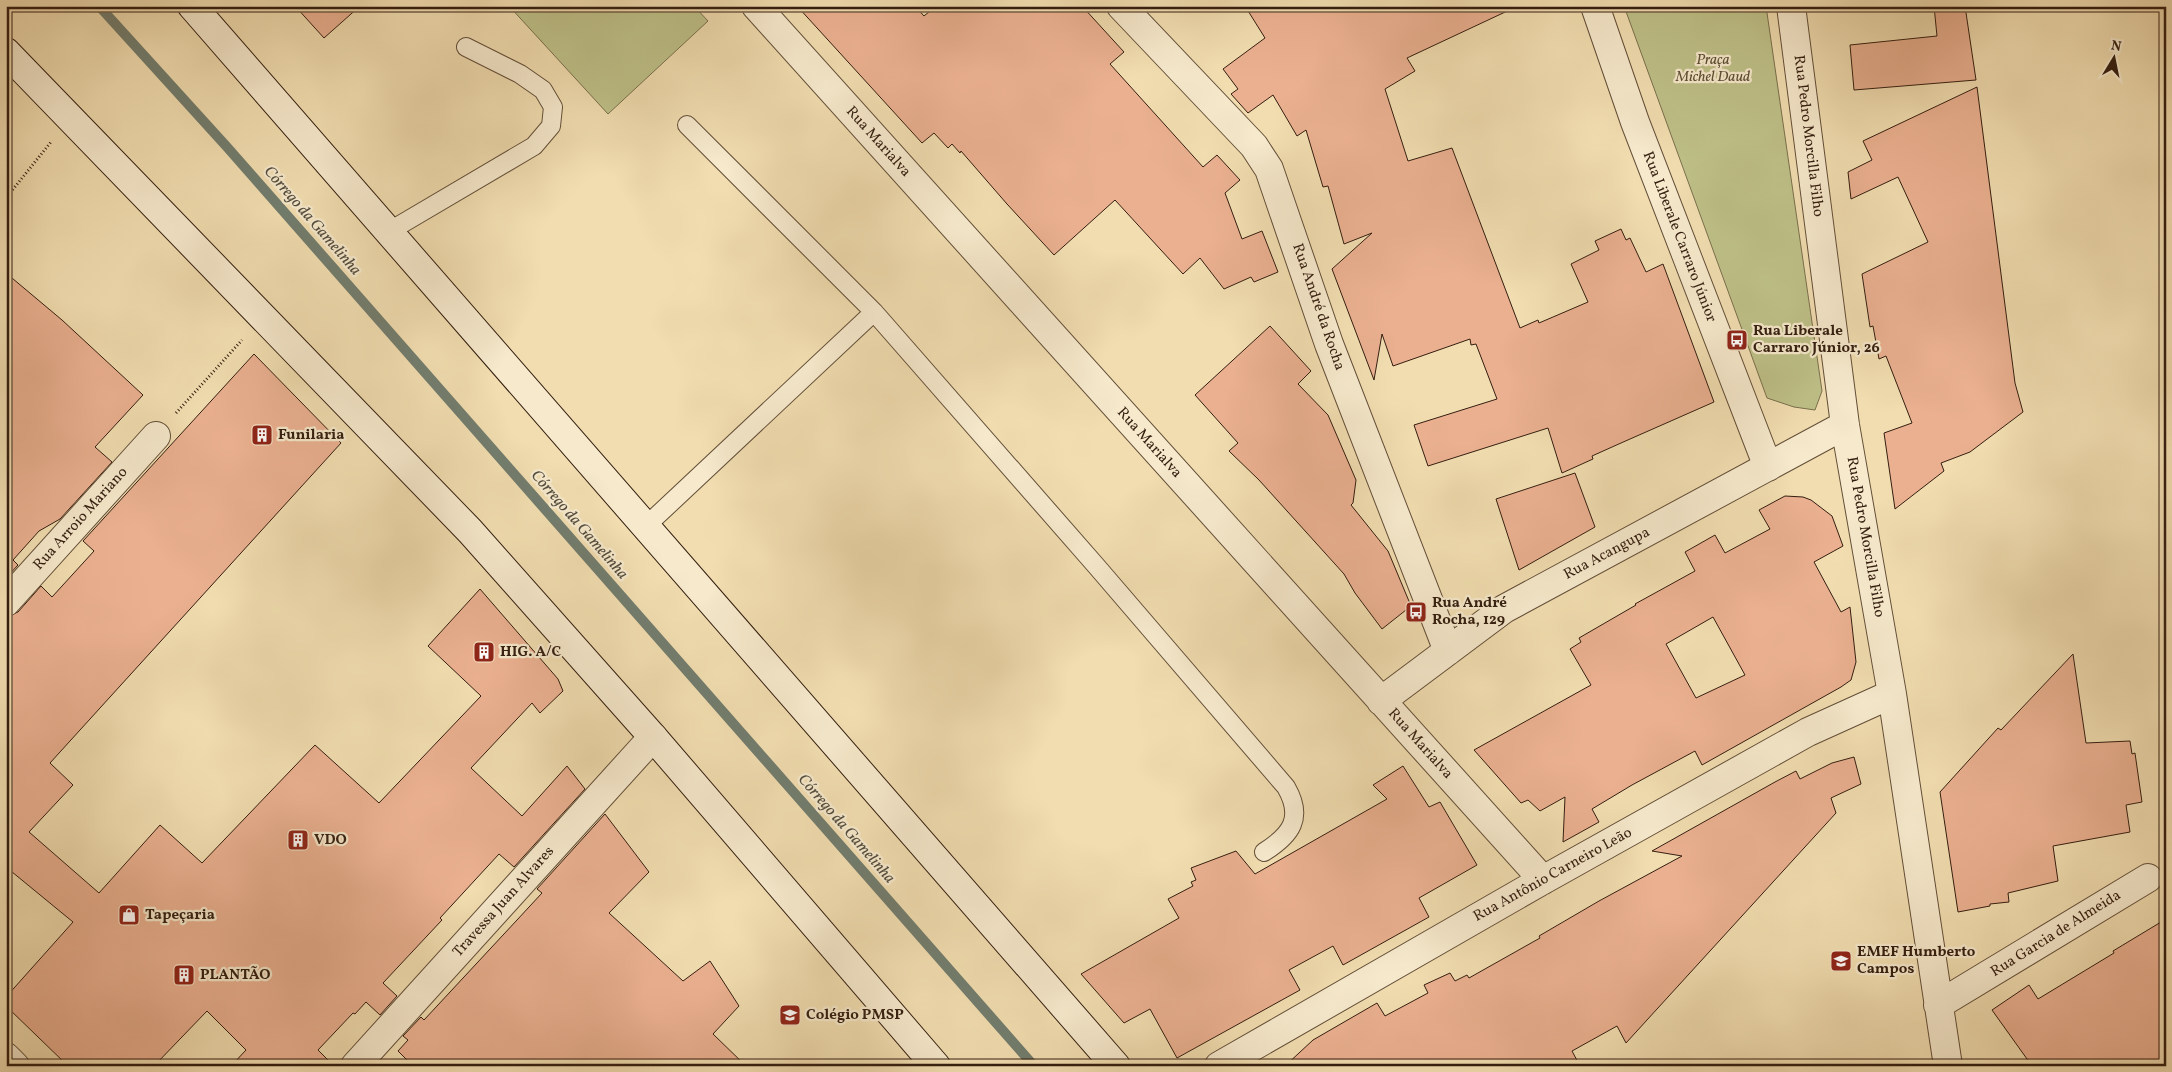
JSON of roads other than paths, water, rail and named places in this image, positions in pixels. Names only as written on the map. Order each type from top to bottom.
[{"type":"street","points":[[192,6],[1116,1066]]},
{"type":"street","name":"Rua Marialva","points":[[756,6],[1543,880]]},
{"type":"street","name":"Rua André da Rocha","points":[[1120,6],[1254,146],[1269,169],[1329,344],[1448,651]]},
{"type":"street","name":"Rua Liberale Carraro Júnior","points":[[1595,6],[1635,122],[1768,467]]},
{"type":"street","name":"Rua Pedro Morcilla Filho","points":[[1791,6],[1845,425],[1892,694],[1948,1066]]},
{"type":"street","points":[[6,52],[470,531],[653,738],[936,1066]]},
{"type":"street","name":"Rua Acangupa","points":[[1381,701],[1504,609],[1845,425]]},
{"type":"street","name":"Rua Arroio Mariano","points":[[6,602],[156,436]]},
{"type":"street","name":"Rua Antônio Carneiro Leão","points":[[1219,1066],[1543,880],[1808,732],[1892,694]]},
{"type":"street","name":"Travessa Juan Alvares","points":[[355,1066],[653,738]]},
{"type":"street","name":"Rua Garcia de Almeida","points":[[1938,1005],[2148,878]]},
{"type":"street","points":[[6,1057],[15,1066]]},
{"type":"lane","points":[[388,232],[534,146],[551,126],[553,107],[543,90],[520,74],[466,47]]},
{"type":"lane","points":[[687,125],[874,312],[1092,560],[1286,787],[1293,799],[1292,828],[1281,841],[1264,852]]},
{"type":"lane","points":[[646,526],[874,312]]},
{"type":"waterway","name":"Córrego da Gamelinha","points":[[99,6],[227,147],[1034,1066]]},
{"type":"place","name":"Rua Liberale Carraro Júnior, 26","points":[[1737,340]]},
{"type":"place","name":"Funilaria","points":[[262,435]]},
{"type":"place","name":"Rua André Rocha, 129","points":[[1416,612]]},
{"type":"place","name":"HIG. A/C","points":[[484,652]]},
{"type":"place","name":"VDO","points":[[298,840]]},
{"type":"place","name":"Tapeçaria","points":[[129,915]]},
{"type":"place","name":"EMEF Humberto Campos","points":[[1841,961]]},
{"type":"place","name":"PLANTÃO","points":[[184,975]]},
{"type":"place","name":"Colégio PMSP","points":[[790,1015]]},
{"type":"park label","name":"Praça Michel Daud","points":[[1713,68]]}]
